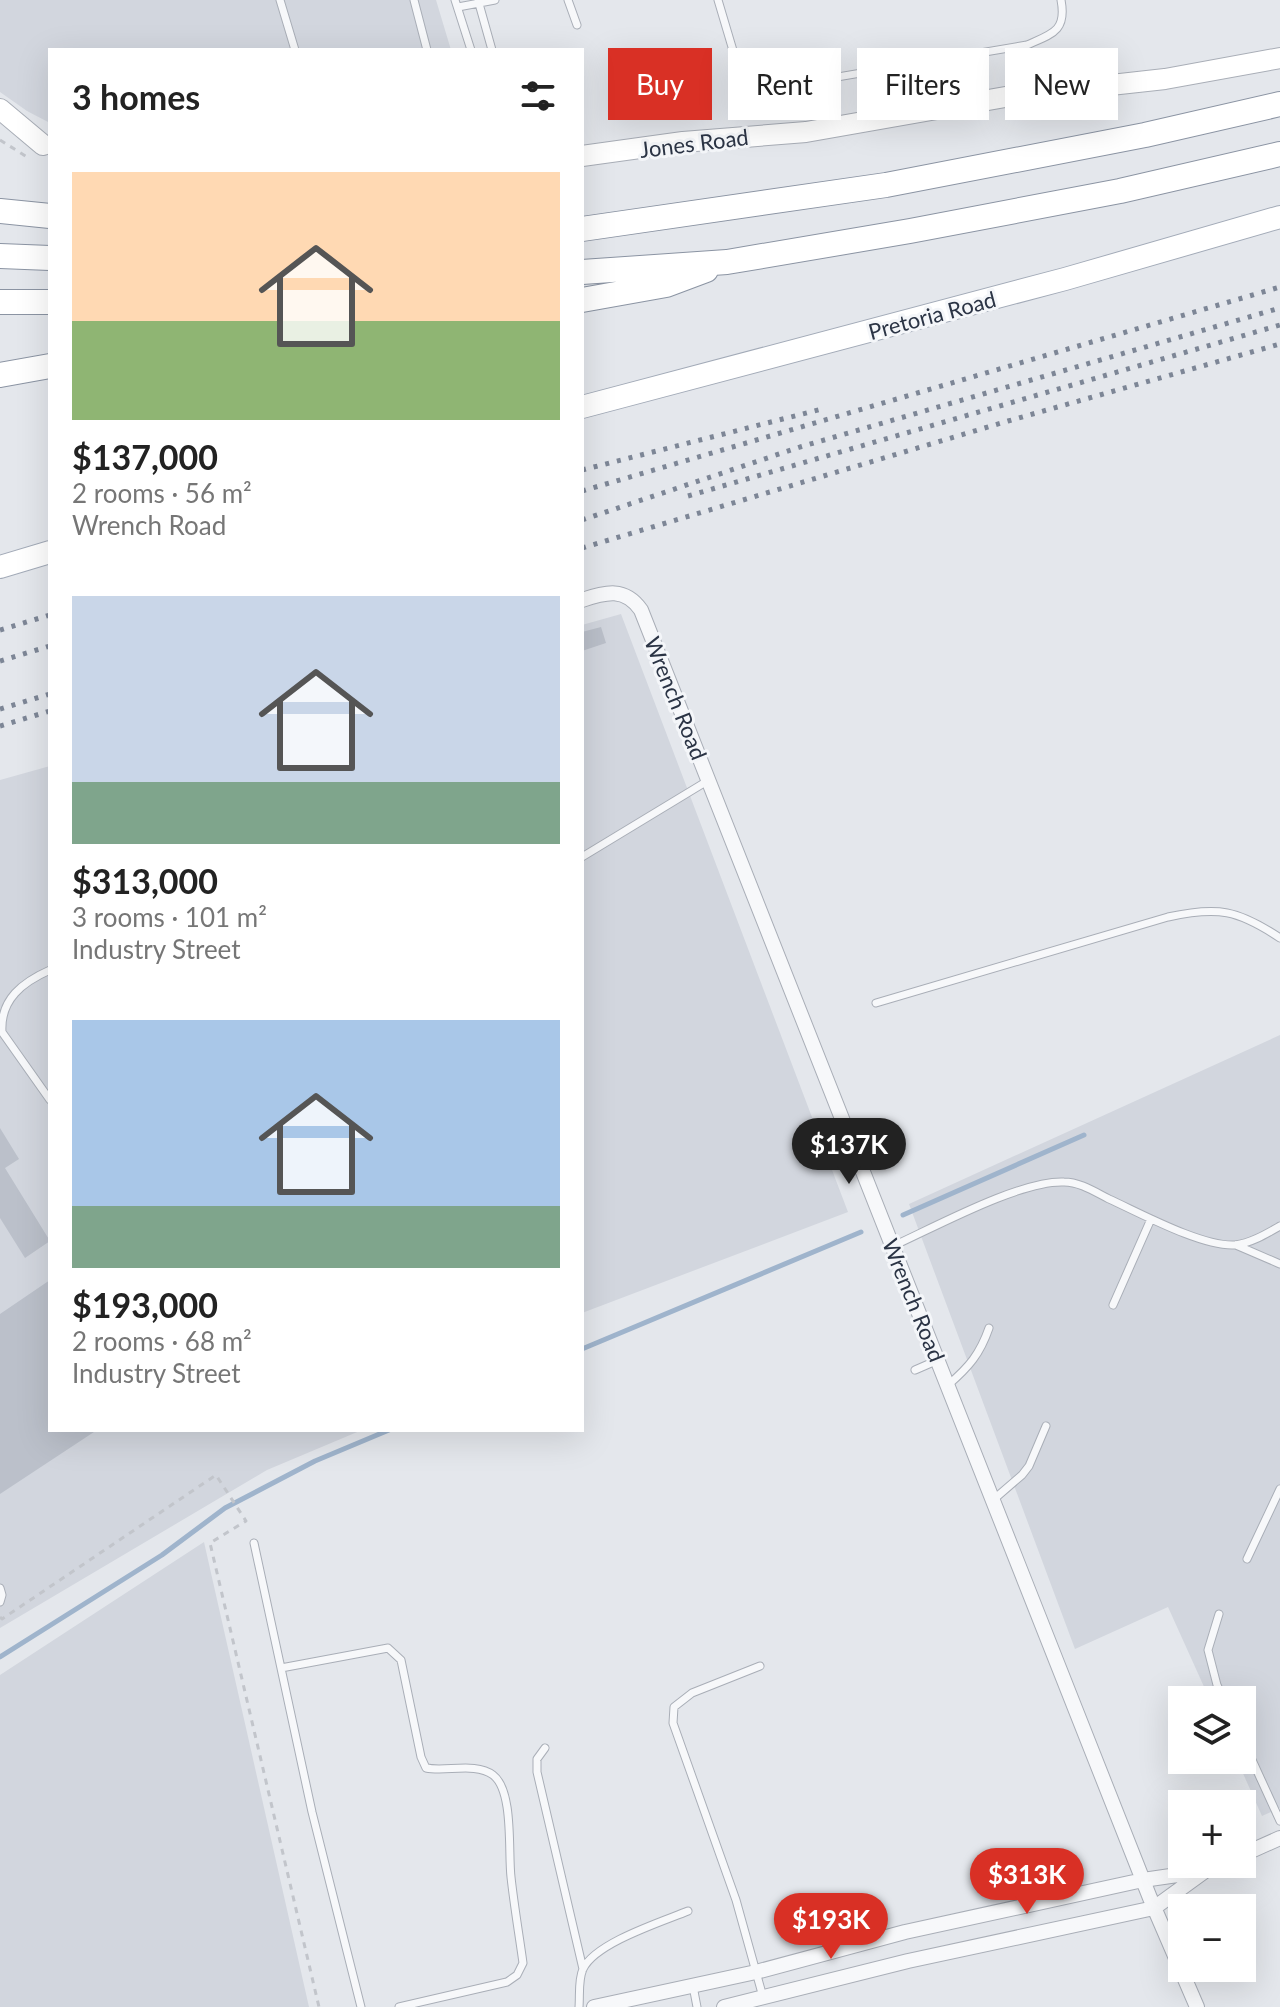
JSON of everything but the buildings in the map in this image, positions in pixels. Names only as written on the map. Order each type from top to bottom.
[{"type":"highway","points":[[584,229],[886,185],[1145,135],[1280,104]]},
{"type":"highway","points":[[584,272],[727,262],[1120,191],[1280,154]]},
{"type":"highway","points":[[0,211],[48,216]]},
{"type":"highway","points":[[0,256],[48,258]]},
{"type":"highway","points":[[584,300],[666,285],[727,262]]},
{"type":"highway","points":[[0,302],[48,302]]},
{"type":"highway","points":[[0,359],[48,364]]},
{"type":"highway","points":[[0,375],[48,364]]},
{"type":"main road","name":"Pretoria Road","points":[[584,406],[977,303],[1280,217]]},
{"type":"main road","points":[[0,567],[48,553]]},
{"type":"street","name":"Jones Road","points":[[584,156],[683,142],[806,132],[1011,96],[1165,79],[1280,58]]},
{"type":"street","points":[[0,109],[46,146]]},
{"type":"street","points":[[0,123],[12,132],[46,146]]},
{"type":"street","name":"Wrench Road","points":[[584,600],[621,593],[636,602],[1154,1908],[1197,2007]]},
{"type":"street","points":[[1256,1849],[1280,1838]]},
{"type":"street","points":[[594,2007],[756,1972],[905,1932],[1168,1876]]},
{"type":"street","points":[[724,2007],[908,1961],[1154,1908],[1195,1878]]},
{"type":"lane","points":[[280,0],[294,48]]},
{"type":"lane","points":[[414,0],[426,48]]},
{"type":"lane","points":[[470,48],[456,4],[495,0]]},
{"type":"lane","points":[[568,0],[577,25]]},
{"type":"lane","points":[[718,0],[743,84],[749,92],[1027,45],[1055,33],[1062,23],[1061,0]]},
{"type":"lane","points":[[478,2],[491,48]]},
{"type":"lane","points":[[584,856],[709,780]]},
{"type":"lane","points":[[876,1003],[1197,911],[1221,910],[1255,922],[1280,938]]},
{"type":"lane","points":[[48,971],[25,983],[2,1004],[1,1013],[2,1032],[48,1097]]},
{"type":"lane","points":[[893,1246],[1017,1191],[1039,1184],[1063,1182],[1078,1184],[1151,1219],[1217,1244],[1236,1245],[1280,1264]]},
{"type":"lane","points":[[1113,1305],[1151,1219]]},
{"type":"lane","points":[[1236,1245],[1280,1226]]},
{"type":"lane","points":[[948,1385],[971,1366],[981,1351],[989,1328]]},
{"type":"lane","points":[[915,1370],[938,1360]]},
{"type":"lane","points":[[993,1500],[1029,1466],[1046,1426]]},
{"type":"lane","points":[[1247,1559],[1280,1489]]},
{"type":"lane","points":[[254,1543],[312,1812],[361,2007]]},
{"type":"lane","points":[[0,1588],[0,1602]]},
{"type":"lane","points":[[1217,1686],[1208,1650],[1219,1614]]},
{"type":"lane","points":[[281,1668],[388,1648],[401,1660],[426,1768],[439,1771],[478,1769],[492,1774],[501,1785],[508,1819],[510,1873],[523,1963],[517,1975],[507,1982],[399,2007]]},
{"type":"lane","points":[[760,1666],[692,1693],[674,1707],[673,1723],[736,1900],[763,1997]]},
{"type":"lane","points":[[545,1748],[537,1759],[537,1772],[583,1969],[579,2007]]},
{"type":"lane","points":[[1256,1769],[1280,1821]]},
{"type":"lane","points":[[583,1969],[603,1949],[688,1911]]},
{"type":"lane","points":[[693,1986],[697,2007]]},
{"type":"path","points":[[0,1617],[2,1619],[216,1475],[246,1521],[210,1543],[319,2007]]},
{"type":"shaded area","points":[[0,0],[436,0],[450,48],[48,48],[48,122],[0,92]]},
{"type":"shaded area","points":[[621,614],[848,1212],[584,1312],[584,624]]},
{"type":"shaded area","points":[[48,767],[48,1432],[357,1432],[267,1470],[0,1628],[0,780]]},
{"type":"shaded area","points":[[1280,1035],[1280,1808],[1262,1816],[1256,1803],[1256,1790],[1250,1790],[1243,1774],[1256,1774],[1256,1686],[1204,1686],[1168,1607],[1075,1649],[909,1204]]},
{"type":"shaded area","points":[[204,1542],[309,2007],[0,2007],[0,1675]]},
{"type":"waterway","points":[[903,1215],[1084,1135]]},
{"type":"waterway","points":[[584,1348],[861,1232]]},
{"type":"waterway","points":[[0,1657],[162,1555],[225,1508],[315,1461],[384,1432]]},
{"type":"railway","points":[[584,490],[1280,287]]},
{"type":"railway","points":[[584,519],[800,447],[1280,308]]},
{"type":"railway","points":[[688,496],[1280,325]]},
{"type":"railway","points":[[584,547],[1280,344]]},
{"type":"railway","points":[[584,469],[826,408]]},
{"type":"railway","points":[[0,630],[48,616]]},
{"type":"railway","points":[[0,661],[48,647]]},
{"type":"railway","points":[[0,709],[48,695]]},
{"type":"railway","points":[[0,726],[48,712]]}]
